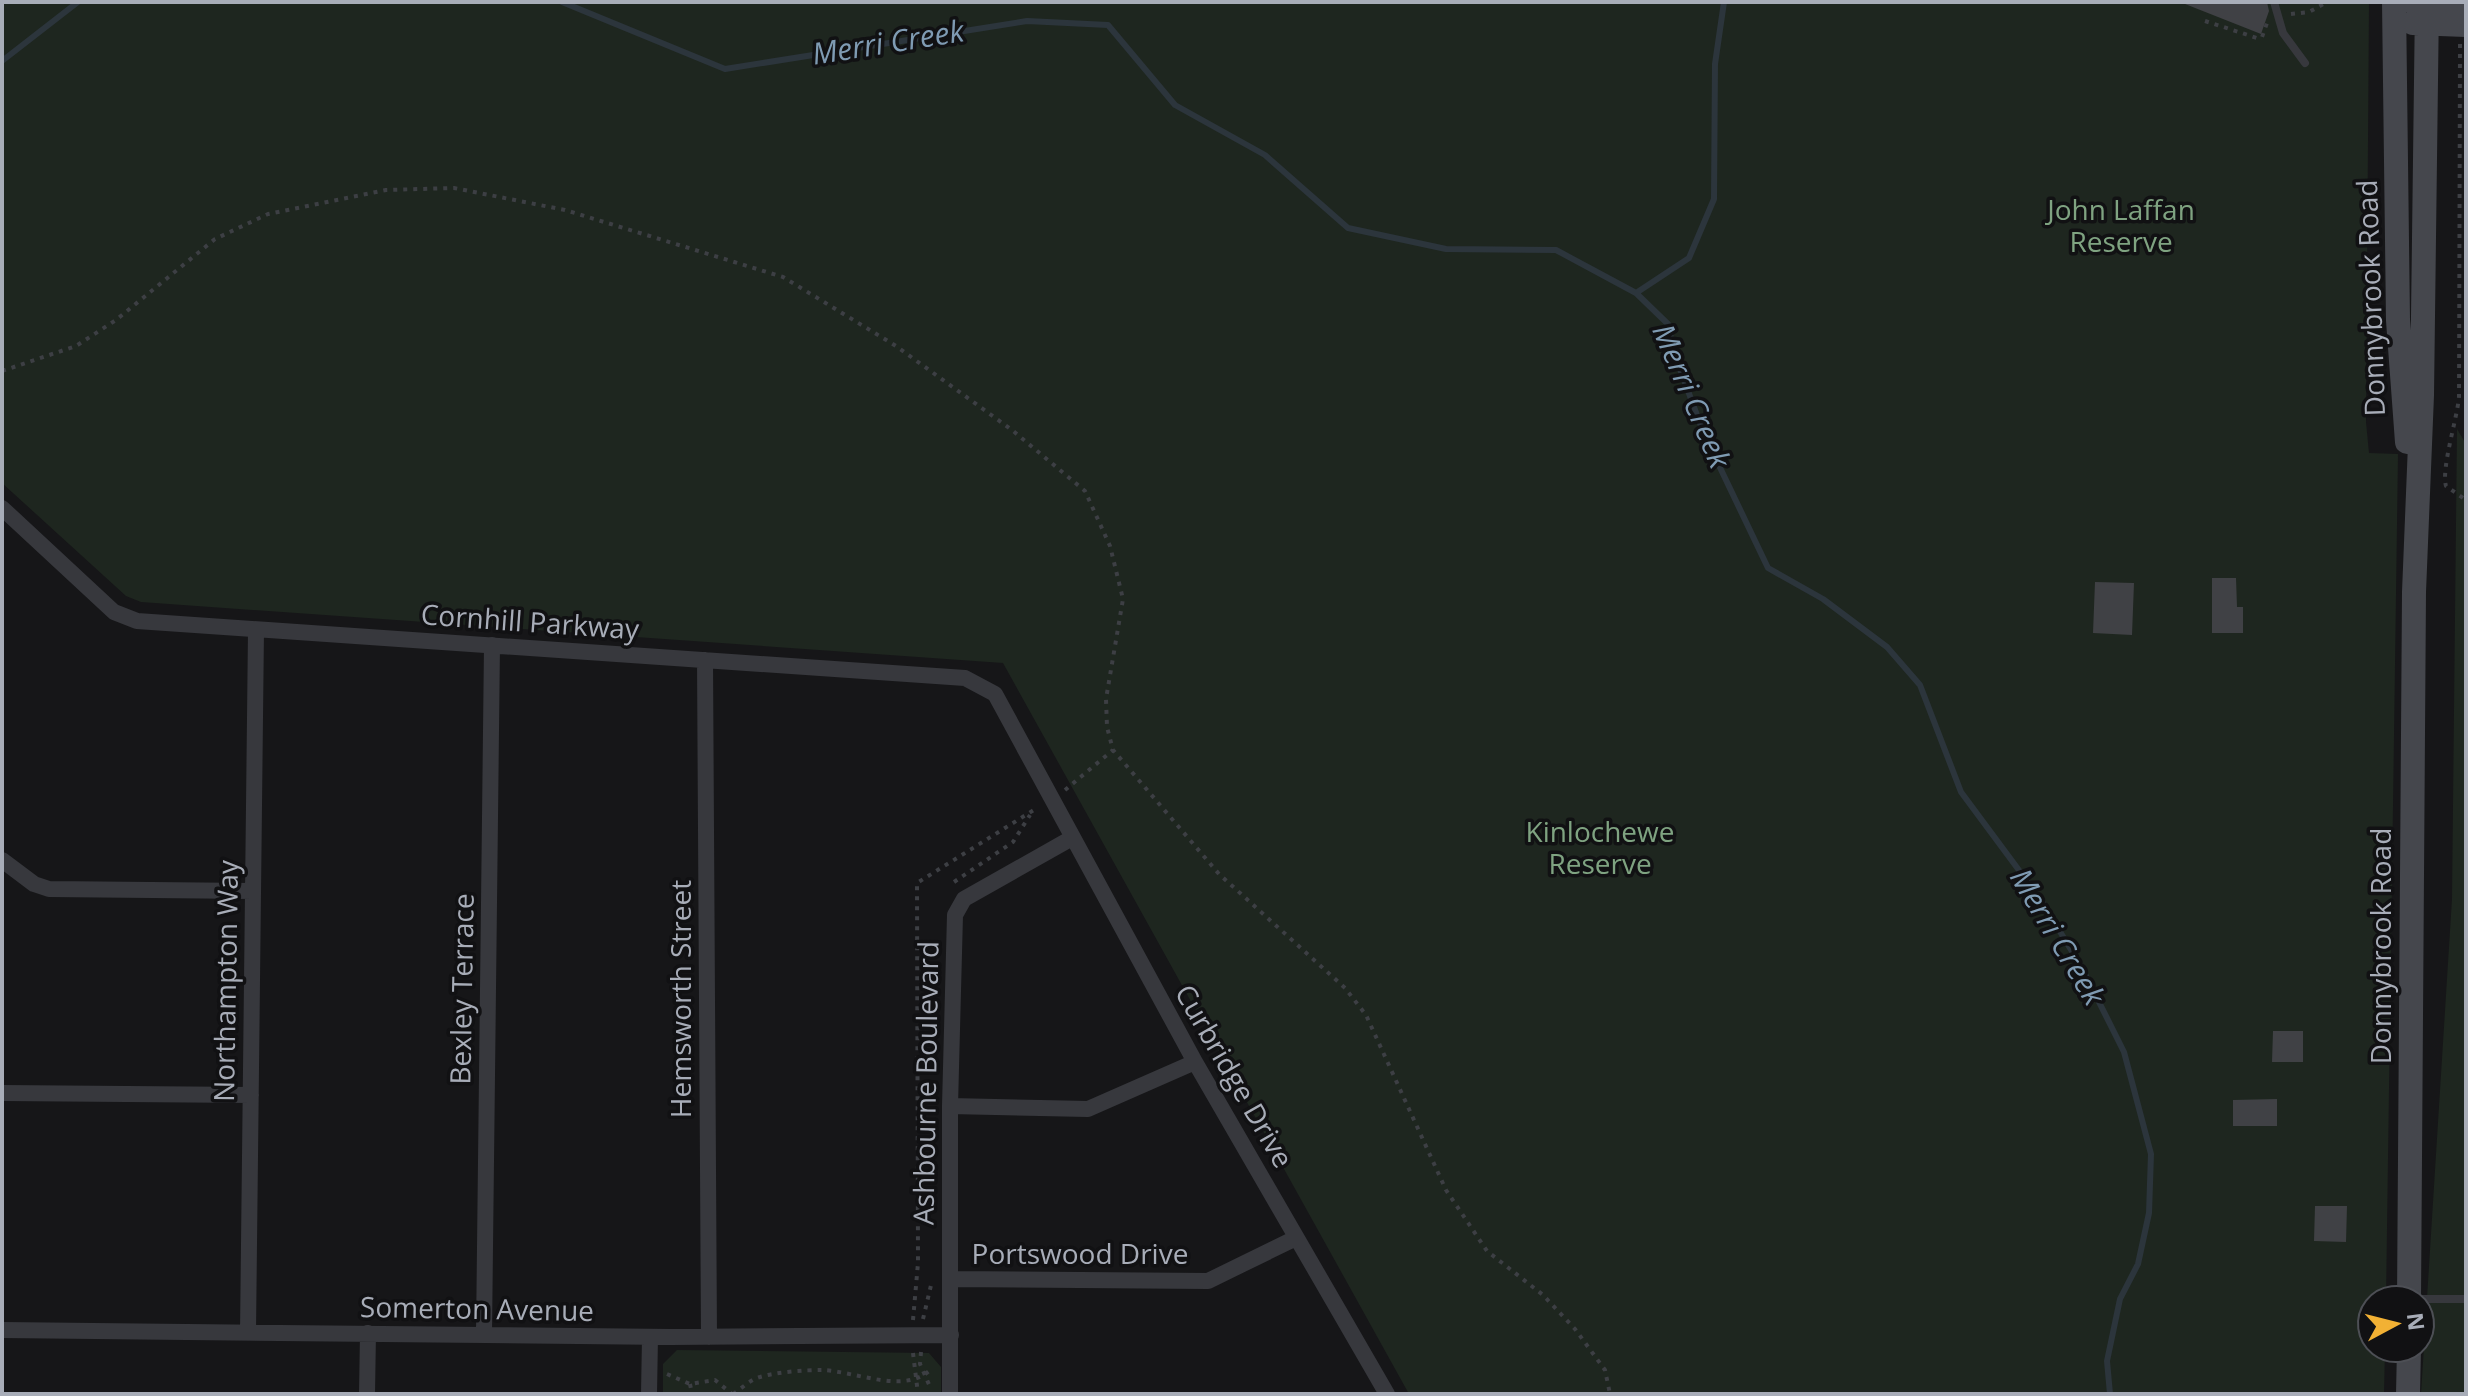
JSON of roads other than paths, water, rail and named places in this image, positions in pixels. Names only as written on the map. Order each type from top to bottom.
[{"type":"main road","points":[[2394,2],[2408,21],[2427,10]]},
{"type":"main road","name":"Donnybrook Road","points":[[2394,2],[2398,320],[2414,592]]},
{"type":"main road","points":[[2411,2],[2427,10],[2464,18]]},
{"type":"main road","name":"Donnybrook Road","points":[[2409,1284],[2414,592],[2422,395],[2427,10]]},
{"type":"main road","points":[[2408,1394],[2409,1364]]},
{"type":"street","name":"Cornhill Parkway","points":[[2,508],[114,612],[125,619],[151,624],[965,678],[995,694],[1043,781]]},
{"type":"street","name":"Northampton Way","points":[[248,1332],[256,630]]},
{"type":"street","name":"Bexley Terrace","points":[[484,1334],[492,645]]},
{"type":"street","name":"Hemsworth Street","points":[[705,660],[709,1337]]},
{"type":"street","name":"Curbridge Drive","points":[[1043,781],[1195,1062],[1387,1394]]},
{"type":"street","name":"Ashbourne Boulevard","points":[[950,1394],[950,1106],[955,915],[964,899],[1072,838]]},
{"type":"street","points":[[2,860],[34,884],[49,889],[253,891]]},
{"type":"street","points":[[950,1106],[1088,1109],[1195,1062]]},
{"type":"street","points":[[2,1093],[251,1095]]},
{"type":"street","name":"Portswood Drive","points":[[950,1279],[1208,1281],[1296,1238]]},
{"type":"street","name":"Somerton Avenue","points":[[2,1330],[650,1337],[951,1335]]},
{"type":"street","points":[[367,1394],[368,1333]]},
{"type":"street","points":[[649,1394],[650,1337]]},
{"type":"lane","points":[[2274,2],[2283,33],[2305,63]]},
{"type":"lane","points":[[2436,1299],[2466,1299]]},
{"type":"waterway","name":"Merri Creek","points":[[2,61],[78,2]]},
{"type":"waterway","name":"Merri Creek","points":[[562,2],[725,69],[1027,21],[1108,25],[1175,105],[1265,155],[1348,228],[1446,249],[1556,250],[1636,293],[1668,324],[1674,353],[1704,434],[1768,568],[1823,599],[1887,647],[1920,685],[1961,792],[2041,900],[2082,968],[2124,1052],[2151,1154],[2149,1213],[2138,1264],[2120,1299],[2107,1361],[2110,1394]]},
{"type":"waterway","points":[[1636,293],[1689,258],[1714,199],[1715,64],[1724,2]]},
{"type":"park label","name":"John Laffan Reserve","points":[[2121,226]]},
{"type":"park label","name":"Kinlochewe Reserve","points":[[1600,848]]}]
